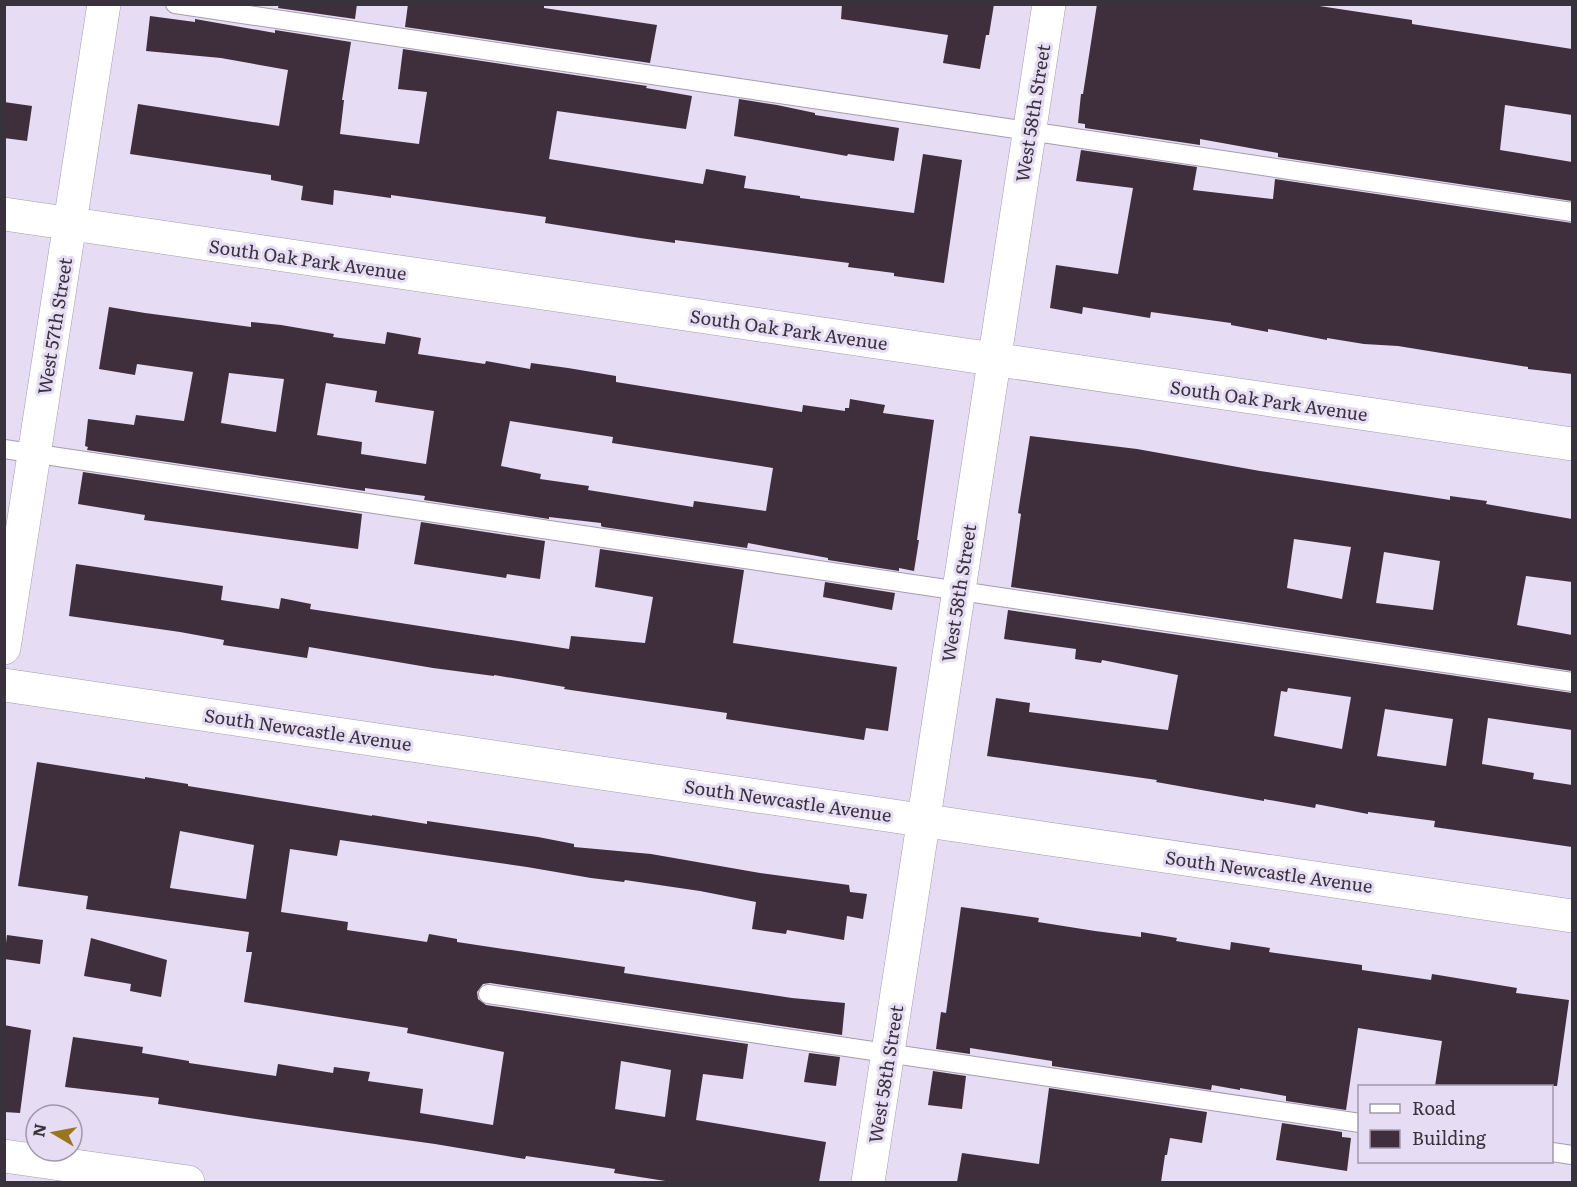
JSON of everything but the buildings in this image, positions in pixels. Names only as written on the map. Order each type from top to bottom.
[{"type":"street","name":"West 57th Street","points":[[4,648],[20,451],[70,225],[104,4]]},
{"type":"street","name":"West 58th Street","points":[[868,1182],[1049,4]]},
{"type":"street","name":"South Oak Park Avenue","points":[[4,214],[1572,444]]},
{"type":"street","name":"South Newcastle Avenue","points":[[4,684],[1572,916]]},
{"type":"street","points":[[4,1156],[188,1182]]},
{"type":"lane","points":[[175,4],[1572,212]]},
{"type":"lane","points":[[20,451],[1572,682]]},
{"type":"lane","points":[[488,994],[1358,1123]]},
{"type":"lane","points":[[1553,1152],[1572,1155]]}]
